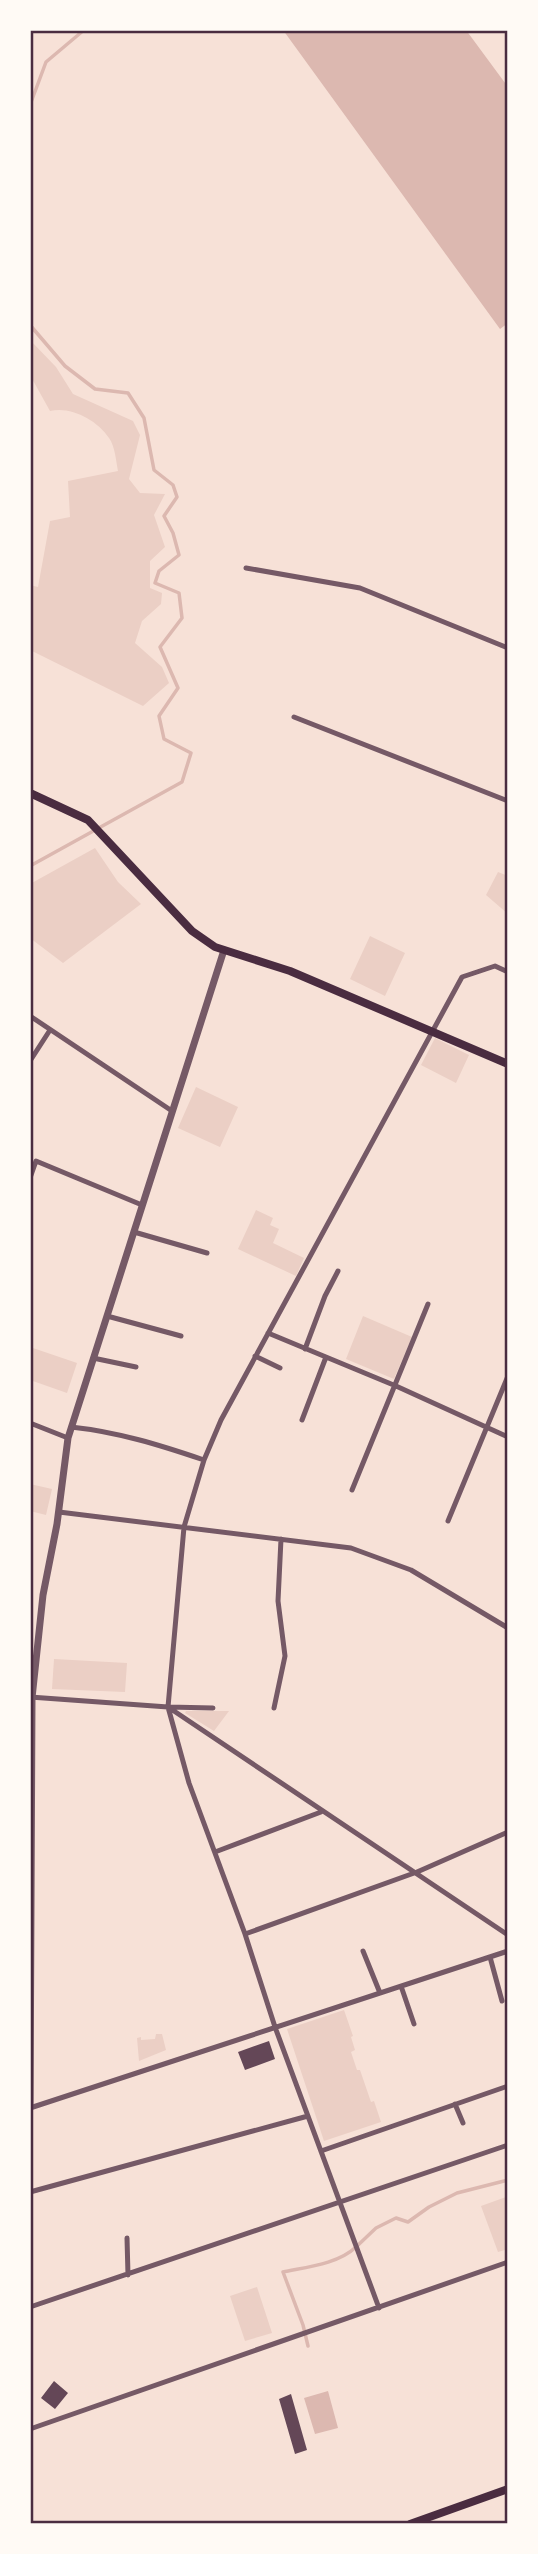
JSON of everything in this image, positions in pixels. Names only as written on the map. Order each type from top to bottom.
[{"type":"main road","points":[[30,793],[88,820],[192,932],[215,947],[290,971],[508,1064]]},
{"type":"main road","points":[[410,2524],[508,2489]]},
{"type":"street","points":[[246,568],[360,588],[508,648]]},
{"type":"street","points":[[294,717],[508,801]]},
{"type":"street","points":[[224,950],[68,1438],[59,1512],[43,1595],[31,1697],[30,2107],[508,1951]]},
{"type":"street","points":[[379,2308],[275,2027],[245,1934],[189,1783],[168,1707],[184,1527],[204,1460],[221,1420],[462,977],[495,966],[508,972]]},
{"type":"street","points":[[30,1016],[172,1111]]},
{"type":"street","points":[[30,1061],[50,1030]]},
{"type":"street","points":[[30,1178],[36,1161],[142,1205]]},
{"type":"street","points":[[134,1232],[207,1253]]},
{"type":"street","points":[[305,1349],[338,1271]]},
{"type":"street","points":[[352,1490],[428,1304]]},
{"type":"street","points":[[107,1316],[181,1336]]},
{"type":"street","points":[[268,1333],[396,1385],[508,1437]]},
{"type":"street","points":[[255,1356],[280,1368]]},
{"type":"street","points":[[302,1420],[326,1357]]},
{"type":"street","points":[[93,1358],[135,1367]]},
{"type":"street","points":[[448,1521],[508,1376]]},
{"type":"street","points":[[30,1423],[68,1438]]},
{"type":"street","points":[[71,1427],[106,1431],[154,1442],[204,1460]]},
{"type":"street","points":[[59,1512],[351,1548],[411,1570],[508,1628]]},
{"type":"street","points":[[274,1709],[285,1656],[278,1601],[281,1539]]},
{"type":"street","points":[[31,1697],[213,1708]]},
{"type":"street","points":[[168,1707],[508,1935]]},
{"type":"street","points":[[215,1852],[321,1812]]},
{"type":"street","points":[[245,1934],[416,1872],[508,1832]]},
{"type":"street","points":[[363,1951],[380,1993]]},
{"type":"street","points":[[490,1957],[502,2001]]},
{"type":"street","points":[[401,1986],[414,2024]]},
{"type":"street","points":[[321,2151],[508,2086]]},
{"type":"street","points":[[455,2104],[463,2123]]},
{"type":"street","points":[[30,2192],[308,2116]]},
{"type":"street","points":[[30,2307],[508,2145]]},
{"type":"street","points":[[127,2238],[128,2275]]},
{"type":"street","points":[[30,2429],[508,2262]]},
{"type":"shaded area","points":[[283,30],[466,30],[508,87],[508,323],[500,329]]},
{"type":"shaded area","points":[[30,340],[56,367],[73,394],[133,421],[140,435],[129,479],[140,493],[165,494],[154,515],[165,547],[150,561],[150,588],[162,593],[161,604],[142,621],[135,643],[162,667],[169,683],[143,706],[30,650],[30,585],[38,587],[50,521],[70,517],[68,481],[118,471],[111,441],[98,425],[75,413],[50,411],[30,375]]},
{"type":"shaded area","points":[[95,848],[118,882],[141,904],[63,963],[30,938],[30,884]]},
{"type":"shaded area","points":[[498,872],[508,876],[508,914],[486,895]]},
{"type":"shaded area","points":[[370,936],[405,953],[385,996],[350,979]]},
{"type":"shaded area","points":[[435,1038],[469,1055],[456,1083],[421,1065]]},
{"type":"shaded area","points":[[196,1087],[238,1107],[220,1147],[178,1128]]},
{"type":"shaded area","points":[[256,1210],[273,1218],[270,1225],[279,1229],[273,1243],[304,1258],[296,1276],[238,1249]]},
{"type":"shaded area","points":[[363,1316],[412,1337],[394,1379],[346,1359]]},
{"type":"shaded area","points":[[30,1347],[77,1363],[67,1393],[30,1380]]},
{"type":"shaded area","points":[[30,1484],[52,1489],[46,1515],[30,1511]]},
{"type":"shaded area","points":[[54,1659],[127,1663],[125,1692],[52,1689]]},
{"type":"shaded area","points":[[229,1711],[214,1731],[185,1713]]},
{"type":"shaded area","points":[[344,2010],[353,2036],[351,2037],[355,2050],[351,2052],[381,2122],[324,2141],[287,2029]]},
{"type":"shaded area","points":[[156,2034],[162,2034],[166,2050],[139,2061],[137,2038],[155,2039]]},
{"type":"shaded area","points":[[506,2197],[508,2249],[498,2252],[481,2206]]},
{"type":"shaded area","points":[[257,2287],[272,2333],[245,2341],[230,2296]]},
{"type":"shaded area","points":[[328,2391],[338,2428],[315,2434],[304,2398]]},
{"type":"building","points":[[269,2041],[275,2059],[245,2070],[238,2052]]},
{"type":"building","points":[[54,2381],[68,2393],[55,2409],[41,2398]]},
{"type":"building","points":[[291,2394],[307,2450],[295,2454],[279,2399]]},
{"type":"waterway","points":[[30,105],[46,62],[84,30]]},
{"type":"waterway","points":[[30,325],[65,366],[95,389],[128,393],[144,418],[154,470],[173,485],[177,497],[164,516],[173,533],[179,555],[159,571],[155,583],[179,593],[182,618],[160,647],[178,688],[159,716],[164,739],[191,753],[182,782],[30,866]]},
{"type":"waterway","points":[[356,2247],[376,2228],[396,2218],[408,2222],[429,2207],[457,2193],[508,2180]]},
{"type":"waterway","points":[[308,2346],[283,2272],[331,2261],[356,2247]]}]
